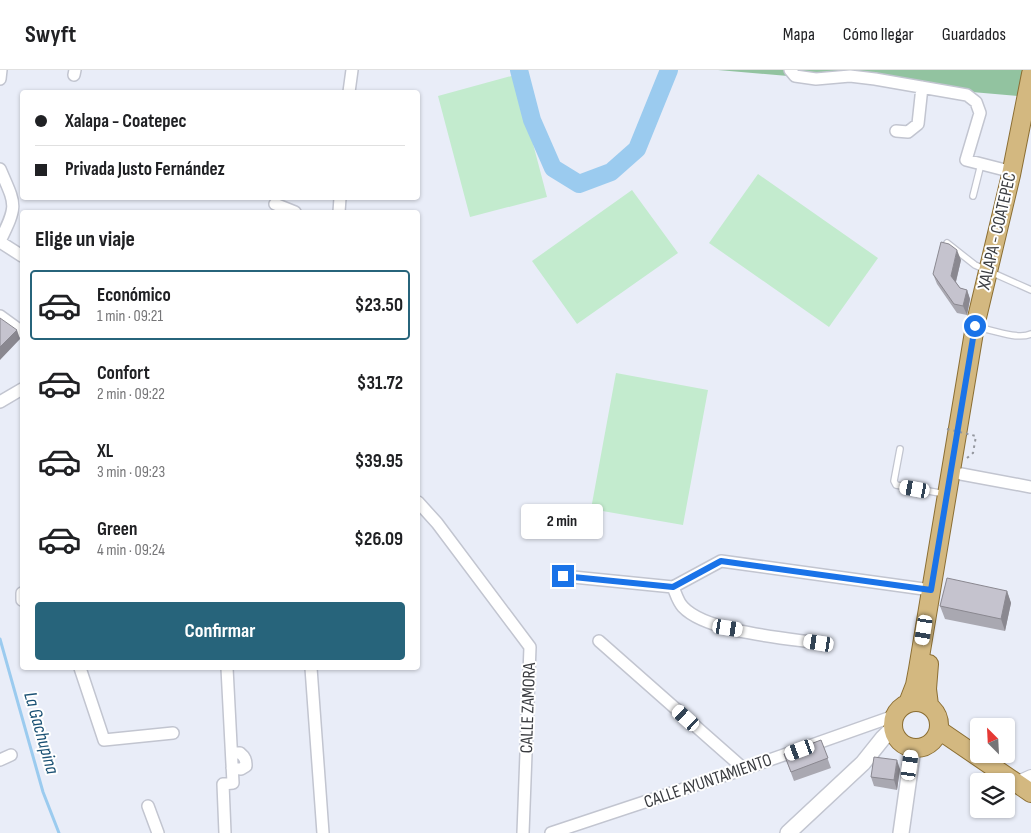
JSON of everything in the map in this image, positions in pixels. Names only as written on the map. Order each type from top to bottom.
[{"type":"main road","name":"XALAPA - COATEPEC","points":[[993,273],[1030,79]]},
{"type":"main road","name":"XALAPA - COATEPEC","points":[[908,703],[915,685],[947,495],[980,327],[1031,134]]},
{"type":"main road","name":"XALAPA - COATEPEC","points":[[929,705],[927,689],[928,670],[962,468],[980,327]]},
{"type":"main road","points":[[788,833],[863,763],[893,723],[901,706],[908,703],[922,702],[929,705],[937,715],[939,730],[931,743],[924,747],[913,748],[900,743],[895,737],[893,723]]},
{"type":"main road","points":[[939,730],[1027,784]]},
{"type":"main road","points":[[901,833],[913,748]]},
{"type":"street","points":[[0,79],[1,70]]},
{"type":"street","points":[[349,90],[352,70]]},
{"type":"street","points":[[790,70],[795,76],[816,79],[850,76],[967,95],[976,102],[980,114],[966,160],[1005,170],[1011,175]]},
{"type":"street","points":[[896,131],[908,132],[918,124],[922,87]]},
{"type":"street","points":[[0,169],[11,193],[14,209],[0,241],[20,255]]},
{"type":"street","points":[[274,204],[290,210]]},
{"type":"street","points":[[0,316],[20,331]]},
{"type":"street","points":[[0,402],[20,390]]},
{"type":"street","points":[[962,468],[1031,487]]},
{"type":"street","name":"CALLE ZAMORA","points":[[420,504],[437,523],[530,647],[523,833]]},
{"type":"street","points":[[563,576],[673,587],[721,561],[931,590]]},
{"type":"street","points":[[673,587],[684,608],[712,624],[819,643]]},
{"type":"street","points":[[599,641],[744,769]]},
{"type":"street","points":[[81,670],[104,740],[173,732]]},
{"type":"street","points":[[225,833],[224,784],[232,783],[227,670]]},
{"type":"street","points":[[311,670],[323,833]]},
{"type":"street","name":"CALLE AYUNTAMIENTO","points":[[550,833],[744,769],[893,723]]},
{"type":"street","points":[[148,806],[158,833]]},
{"type":"lane","points":[[973,196],[982,164]]},
{"type":"lane","points":[[947,243],[975,265],[1031,290]]},
{"type":"lane","points":[[980,327],[1007,334],[1026,336],[1031,334]]},
{"type":"lane","points":[[900,449],[894,481],[896,485],[947,495]]},
{"type":"path","points":[[947,429],[976,436],[973,453],[962,468]]},
{"type":"green space","points":[[718,70],[1031,70],[1031,97]]},
{"type":"green space","points":[[515,75],[547,197],[470,217],[438,96]]},
{"type":"green space","points":[[758,174],[878,258],[829,327],[709,243]]},
{"type":"green space","points":[[632,190],[678,253],[577,324],[532,261]]},
{"type":"green space","points":[[616,373],[708,390],[683,525],[591,509]]},
{"type":"building","points":[[941,242],[949,244],[957,250],[951,276],[960,288],[967,290],[963,306],[954,304],[933,274]]},
{"type":"building","points":[[0,318],[17,330],[0,347]]},
{"type":"building","points":[[947,578],[1007,591],[1001,619],[940,606]]},
{"type":"building","points":[[821,740],[828,758],[791,772],[784,754]]},
{"type":"building","points":[[874,757],[897,760],[894,780],[871,777]]},
{"type":"waterway","points":[[519,70],[532,120],[553,168],[579,184],[611,172],[637,149],[669,70]]},
{"type":"waterway","name":"La Gachupina","points":[[0,639],[43,792],[59,833]]},
{"type":"route","points":[[563,576],[673,587],[721,561],[931,590],[975,326]]}]
